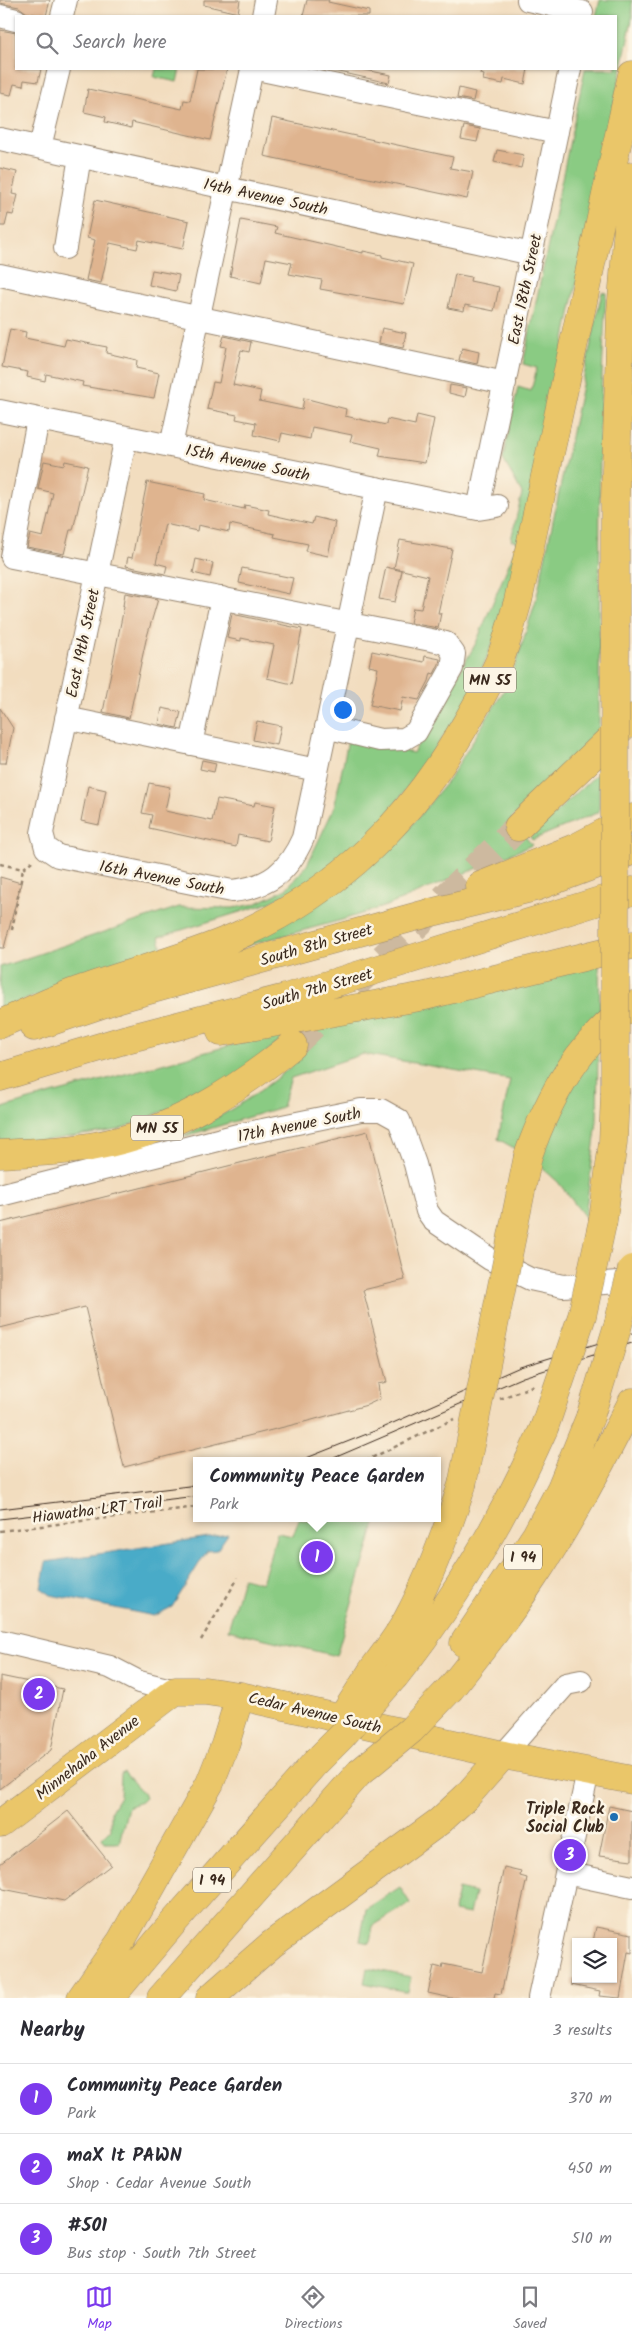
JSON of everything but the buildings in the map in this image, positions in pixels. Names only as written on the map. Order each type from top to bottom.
[{"type":"main road","name":"MN 55","points":[[0,1024],[82,989],[218,945],[294,908],[335,880],[371,849],[413,804],[432,780],[451,750],[490,679],[503,649],[518,601],[632,76]]},
{"type":"main road","name":"I 94","points":[[110,1998],[168,1929],[315,1763],[342,1736],[384,1673],[435,1624],[473,1567],[506,1508],[544,1428],[582,1316],[603,1220],[613,1142],[615,1094],[615,501],[621,323],[632,176]]},
{"type":"main road","points":[[615,625],[632,490]]},
{"type":"main road","points":[[518,827],[632,718]]},
{"type":"main road","points":[[365,930],[577,847],[632,818]]},
{"type":"main road","name":"South 8th Street","points":[[0,1038],[120,998],[365,930],[536,887],[632,851]]},
{"type":"main road","name":"South 7th Street","points":[[0,1077],[126,1038],[284,998],[486,938],[632,891]]},
{"type":"main road","points":[[486,938],[632,900]]},
{"type":"main road","points":[[42,1063],[425,996],[632,945]]},
{"type":"main road","points":[[384,1673],[406,1621],[418,1599],[452,1516],[462,1485],[528,1156],[550,1101],[570,1068],[594,1037],[632,1004]]},
{"type":"main road","name":"MN 55","points":[[0,1154],[94,1146],[159,1127],[211,1103],[236,1088],[293,1045]]},
{"type":"main road","name":"I 94","points":[[161,1998],[359,1772],[442,1686],[482,1618],[536,1535],[560,1488],[590,1417],[618,1325],[632,1269]]},
{"type":"main road","points":[[442,1686],[502,1623],[543,1563],[574,1511],[631,1404]]},
{"type":"main road","name":"Cedar Avenue South","points":[[175,1691],[206,1691],[240,1696],[503,1755],[632,1780]]},
{"type":"main road","name":"Minnehaha Avenue","points":[[0,1824],[175,1691]]},
{"type":"main road","points":[[80,1998],[121,1941],[210,1783],[225,1745],[240,1696]]},
{"type":"main road","points":[[210,1998],[272,1944],[440,1822],[466,1797],[503,1755]]},
{"type":"street","points":[[62,15],[66,0]]},
{"type":"street","points":[[263,15],[266,0]]},
{"type":"street","points":[[528,0],[583,9]]},
{"type":"street","points":[[0,16],[15,20]]},
{"type":"street","points":[[40,147],[59,70]]},
{"type":"street","points":[[171,446],[252,70]]},
{"type":"street","points":[[262,70],[557,132]]},
{"type":"street","name":"East 18th Street","points":[[488,507],[505,383],[570,70]]},
{"type":"street","name":"14th Avenue South","points":[[0,139],[532,254]]},
{"type":"street","points":[[65,248],[75,200],[80,156]]},
{"type":"street","points":[[0,275],[505,383]]},
{"type":"street","name":"15th Avenue South","points":[[0,411],[377,488],[488,507]]},
{"type":"street","points":[[38,419],[12,557],[78,571],[97,572],[446,643],[454,654],[452,668],[416,732],[404,739],[380,740],[326,727]]},
{"type":"street","name":"East 19th Street","points":[[39,854],[126,437]]},
{"type":"street","points":[[66,718],[317,770],[377,488]]},
{"type":"street","points":[[191,744],[222,598]]},
{"type":"street","name":"16th Avenue South","points":[[39,854],[58,856],[232,892],[250,889],[269,881],[283,870],[295,856],[303,838],[317,770]]},
{"type":"street","name":"17th Avenue South","points":[[0,1195],[238,1135],[361,1110],[381,1110],[399,1120],[415,1164],[427,1211],[434,1221],[456,1236],[490,1259],[530,1279],[563,1286],[632,1281]]},
{"type":"street","name":"Cedar Avenue South","points":[[0,1641],[110,1667],[139,1682],[175,1691]]},
{"type":"street","points":[[503,1755],[566,1684],[581,1681]]},
{"type":"street","points":[[539,1998],[588,1772]]},
{"type":"street","points":[[566,1873],[632,1887]]},
{"type":"path","points":[[12,930],[23,869],[39,854]]},
{"type":"path","points":[[0,864],[23,869]]},
{"type":"path","name":"Hiawatha LRT Trail","points":[[0,1531],[193,1508]]},
{"type":"path","points":[[202,1640],[238,1578]]},
{"type":"green space","points":[[600,0],[632,0],[632,19],[510,600],[470,699],[380,826],[314,878],[269,903],[159,937],[163,954],[0,1008],[0,967],[179,907],[233,908],[255,904],[286,889],[307,865],[334,808],[348,740],[413,753],[476,643],[518,542],[511,540],[522,493],[503,459],[518,387],[531,391],[537,368],[523,364],[585,70],[617,70],[617,15],[596,15]]},
{"type":"green space","points":[[156,70],[180,70],[177,82],[154,77]]},
{"type":"green space","points":[[602,292],[606,293],[600,416],[599,735],[511,819],[532,845],[389,905],[342,920],[234,949],[357,876],[384,854],[405,833],[450,778],[506,687],[516,663],[536,600]]},
{"type":"green space","points":[[599,772],[599,812],[532,840],[530,837]]},
{"type":"green space","points":[[599,961],[600,1019],[521,1152],[498,1139],[510,1080],[363,1054],[291,1078],[282,1107],[179,1138],[259,1091],[303,1055],[285,1037],[224,1086],[118,1130],[0,1147],[0,1109],[22,1102],[280,1032]]},
{"type":"green space","points":[[598,1049],[597,1121],[585,1217],[558,1182],[538,1164],[558,1108]]},
{"type":"green space","points":[[298,1522],[376,1522],[336,1656],[228,1630],[243,1578],[262,1583],[277,1533],[293,1536]]},
{"type":"green space","points":[[124,1772],[143,1793],[145,1798],[141,1802],[128,1807],[119,1843],[105,1843],[102,1838],[111,1829],[111,1811],[120,1796],[121,1774]]},
{"type":"green space","points":[[400,1887],[410,1903],[373,1926],[370,1943],[360,1941],[366,1909]]},
{"type":"green space","points":[[458,1889],[475,1893],[470,1914],[454,1911]]},
{"type":"green space","points":[[367,1968],[411,1977],[408,1992],[364,1983]]},
{"type":"water","points":[[228,1534],[217,1550],[207,1551],[172,1607],[154,1616],[51,1595],[41,1588],[46,1562]]},
{"type":"tunnel","points":[[293,1045],[518,827]]},
{"type":"tram line","points":[[309,1457],[377,1430],[520,1367],[632,1333]]},
{"type":"tram line","points":[[336,1457],[523,1377],[632,1343]]},
{"type":"tram line","points":[[0,1509],[193,1485]]},
{"type":"tram line","points":[[0,1519],[193,1496]]},
{"type":"place","name":"Community Peace Garden","points":[[317,1557]]},
{"type":"place","name":"maX It PAWN","points":[[39,1694]]},
{"type":"place","name":"Triple Rock Social Club","points":[[614,1817]]},
{"type":"place","name":"#501","points":[[570,1855]]}]
